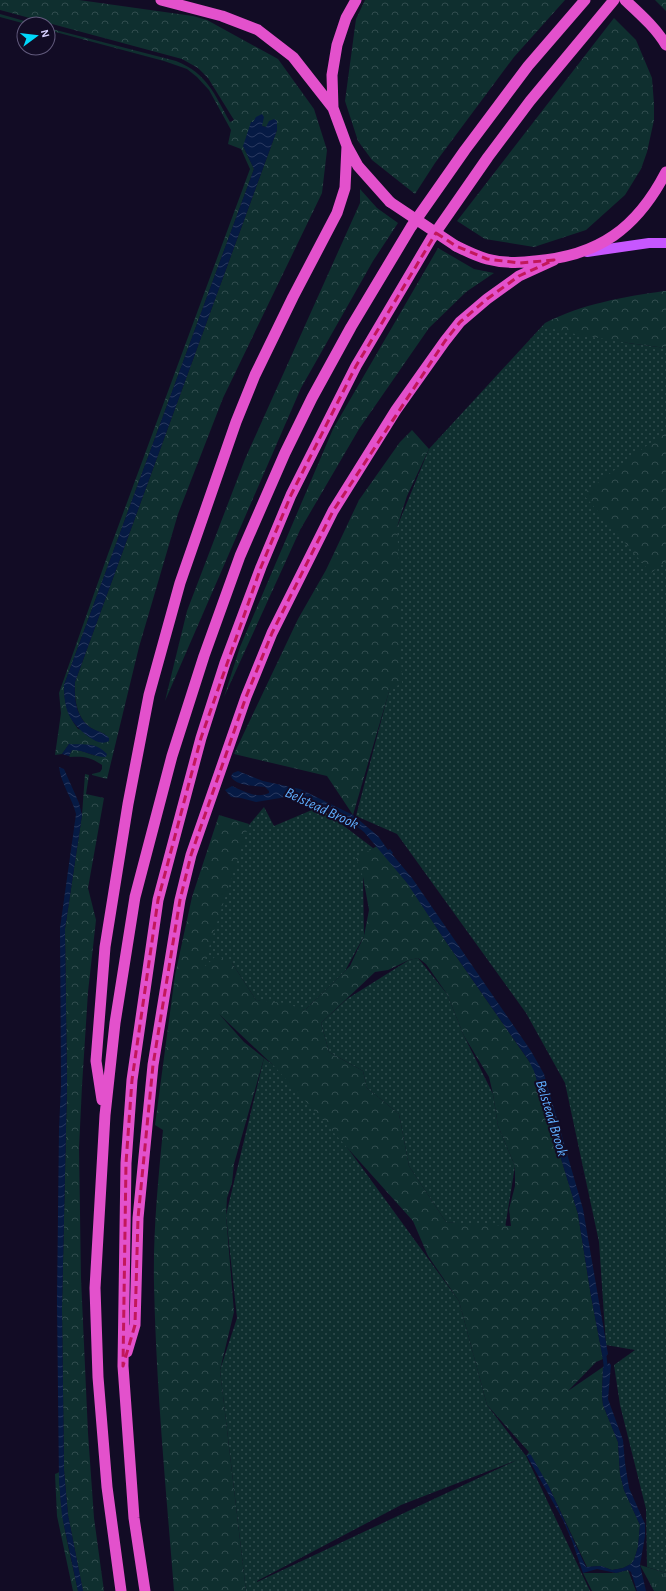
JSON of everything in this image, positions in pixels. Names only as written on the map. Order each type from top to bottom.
[{"type":"highway","points":[[161,0],[222,16],[258,30],[293,57],[332,108],[347,146],[358,166],[390,202],[456,246],[487,259],[520,262],[554,260]]},
{"type":"highway","points":[[332,108],[332,75],[337,45],[346,18],[356,0]]},
{"type":"highway","points":[[121,1591],[107,1487],[98,1376],[96,1288],[105,1115],[115,1023],[135,897],[172,756],[204,656],[240,556],[285,454],[312,398],[351,327],[410,228],[465,150],[528,66],[585,0]]},
{"type":"highway","points":[[145,1591],[134,1518],[123,1366],[126,1163],[132,1080],[158,900],[201,738],[225,663],[261,567],[291,496],[356,366],[431,239],[488,156],[530,101],[614,0]]},
{"type":"highway","points":[[625,0],[644,16],[666,45]]},
{"type":"highway","points":[[105,1115],[96,1061],[105,947],[128,804],[149,696],[180,584],[236,422],[262,361],[293,297],[337,213],[345,188],[347,146]]},
{"type":"highway","points":[[123,1366],[135,1325],[138,1218],[153,1065],[180,900],[198,833],[246,697],[272,633],[333,511],[396,410],[460,322],[487,299],[519,276],[554,260],[580,253],[600,245],[639,214],[656,192],[666,172]]},
{"type":"main road","points":[[580,253],[643,244],[666,243]]},
{"type":"highlighted area","points":[[436,233],[456,246],[487,259],[520,263],[554,260],[519,276],[487,299],[460,322],[445,341],[333,511],[272,633],[246,697],[191,855],[180,900],[153,1065],[138,1218],[135,1325],[123,1366],[126,1163],[132,1080],[158,900],[201,738],[261,567],[291,495],[356,366]]},
{"type":"green space","points":[[0,0],[79,0],[193,16],[207,20],[278,59],[314,109],[327,150],[322,193],[223,398],[178,514],[139,647],[107,779],[92,775],[100,772],[102,769],[102,765],[98,762],[86,758],[69,756],[72,750],[79,750],[98,757],[69,744],[62,754],[55,755],[61,713],[59,693],[108,554],[250,169],[241,149],[228,144],[231,130],[209,90],[187,69],[164,61],[56,32],[56,30],[176,61],[187,66],[196,72],[209,86],[230,122],[234,120],[208,78],[198,68],[182,59],[56,25],[56,16],[22,16],[0,10]],"holes":[[[277,121],[277,130],[75,682],[77,708],[84,722],[97,731],[106,734],[78,729],[71,719],[67,708],[64,685],[254,169],[243,146],[262,126],[266,127]]]},
{"type":"green space","points":[[365,0],[565,0],[514,57],[435,163],[415,194],[372,160],[358,141],[345,101],[356,19]]},
{"type":"green space","points":[[655,0],[666,0],[666,11]]},
{"type":"green space","points":[[0,14],[16,19],[16,21],[0,17]]},
{"type":"green space","points":[[614,18],[636,40],[652,78],[654,104],[654,120],[647,152],[641,169],[625,195],[586,230],[534,247],[485,239],[457,221]]},
{"type":"green space","points":[[360,189],[377,208],[398,223],[373,261],[301,388],[165,701],[187,611],[245,459],[360,203]]},
{"type":"green space","points":[[438,248],[474,269],[494,273],[466,292],[429,328],[359,429],[300,530],[224,697],[240,647],[333,429]]},
{"type":"green space","points":[[666,291],[666,348],[575,334],[550,328],[545,323],[559,316],[603,302]]},
{"type":"green space","points":[[545,323],[628,343],[666,348],[666,1573],[647,1567],[646,1509],[620,1405],[614,1365],[635,1350],[606,1345],[599,1242],[565,1083],[526,1013],[397,834],[356,816],[390,687],[397,527],[429,449]]},
{"type":"green space","points":[[412,430],[429,449],[407,496],[397,527],[400,577],[399,613],[402,684],[390,688],[353,815],[327,776],[234,754],[298,619],[326,570],[359,500],[400,442]]},
{"type":"green space","points":[[666,431],[666,561],[651,573],[583,494]]},
{"type":"green space","points":[[85,774],[89,775],[86,794],[104,798],[88,888],[96,920],[88,992],[79,1148],[81,1278],[88,1433],[94,1518],[104,1591],[83,1591],[68,1515],[64,1470],[62,1309],[67,1085],[65,929],[82,815]]},
{"type":"green space","points":[[264,807],[274,826],[319,807],[373,848],[363,877],[364,936],[345,971],[305,1010],[256,1000],[232,963],[199,978],[229,849]]},
{"type":"green space","points":[[219,815],[249,824],[202,969],[217,955],[232,963],[256,1000],[285,1003],[305,1010],[350,966],[364,936],[369,910],[363,877],[356,858],[377,846],[409,885],[440,933],[533,1067],[578,1214],[603,1359],[596,1362],[568,1391],[603,1367],[603,1405],[618,1442],[620,1474],[624,1490],[640,1525],[638,1547],[634,1560],[631,1564],[623,1568],[612,1570],[601,1566],[587,1567],[549,1487],[531,1456],[526,1456],[529,1452],[487,1405],[459,1301],[428,1256],[413,1221],[274,1066],[219,1014],[244,1042],[264,1058],[234,1164],[232,1183],[227,1198],[226,1215],[234,1312],[220,1370],[246,1591],[174,1591],[155,1322],[154,1245],[163,1130],[155,1125],[175,975],[192,897]],"holes":[[[418,958],[426,964],[447,994],[464,1036],[489,1077],[498,1126],[515,1166],[515,1186],[509,1209],[511,1226],[446,1222],[409,1166],[399,1114],[367,1088],[363,1071],[329,1052],[321,1023],[375,972],[388,970],[409,960]]]},
{"type":"green space","points":[[418,958],[447,994],[464,1036],[493,1094],[498,1126],[515,1166],[505,1228],[446,1222],[409,1166],[399,1114],[367,1088],[363,1071],[329,1052],[321,1023],[347,999],[409,960]]},
{"type":"green space","points":[[264,1058],[300,1085],[459,1301],[487,1405],[526,1456],[590,1591],[246,1591],[220,1370],[237,1318],[226,1215]],"holes":[[[517,1460],[257,1582],[401,1505]]]},
{"type":"green space","points":[[60,1472],[63,1517],[78,1591],[73,1591],[57,1516],[55,1474]]},
{"type":"green space","points":[[640,1565],[666,1573],[666,1591],[654,1591]]},
{"type":"green space","points":[[628,1570],[636,1591],[592,1591],[583,1573],[616,1573]]},
{"type":"water","points":[[262,114],[264,117],[262,126],[266,127],[269,121],[274,119],[277,121],[277,130],[75,682],[77,708],[83,720],[87,725],[109,738],[109,741],[104,743],[99,742],[82,731],[72,721],[65,702],[64,685],[254,169],[243,146],[251,122]]},
{"type":"water","points":[[69,744],[85,744],[94,746],[103,750],[107,754],[106,757],[102,757],[72,750],[69,756],[62,754]]},
{"type":"water","points":[[59,767],[64,769],[79,803],[82,815],[65,929],[67,1085],[62,1309],[64,1470],[68,1515],[83,1591],[78,1591],[62,1516],[59,1482],[57,1301],[61,1085],[60,928],[76,814],[62,779]]},
{"type":"water","points":[[238,771],[263,781],[300,789],[353,815],[378,836],[412,878],[531,1051],[544,1074],[583,1209],[608,1354],[603,1359],[578,1214],[534,1071],[529,1061],[407,883],[364,832],[350,821],[299,798],[286,797],[256,802],[231,797],[225,790],[232,786],[255,795],[264,795],[269,793],[265,787],[246,785],[236,782],[231,776],[233,773]]},
{"type":"water","points":[[609,1363],[611,1365],[608,1399],[623,1440],[629,1488],[645,1524],[645,1536],[640,1565],[646,1591],[637,1591],[631,1572],[628,1570],[616,1573],[597,1569],[583,1573],[563,1520],[527,1456],[529,1454],[531,1455],[549,1487],[586,1567],[601,1566],[612,1570],[623,1568],[631,1564],[634,1560],[638,1547],[640,1525],[624,1490],[620,1474],[618,1442],[603,1405],[603,1367]]},
{"type":"waterway","name":"Belstead Brook","points":[[604,1352],[606,1369]]}]
